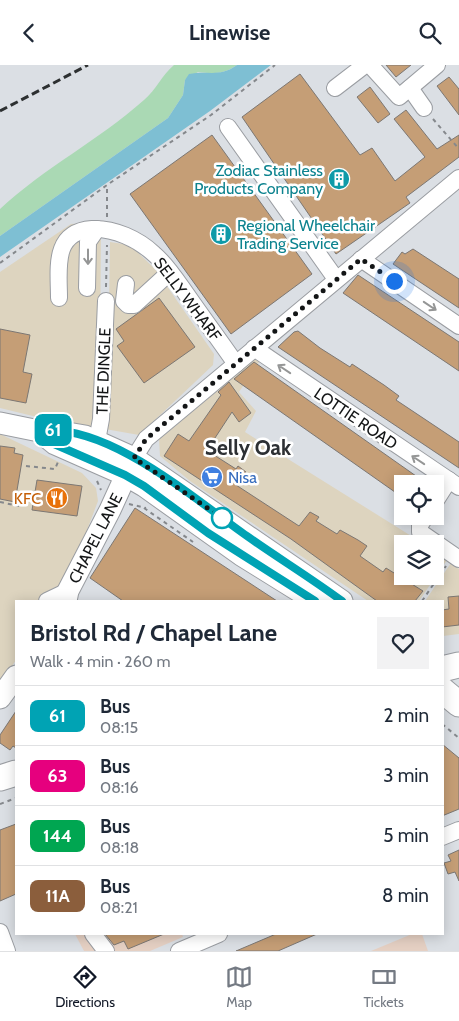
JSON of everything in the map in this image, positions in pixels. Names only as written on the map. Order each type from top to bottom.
[{"type":"highway","points":[[444,654],[459,651]]},
{"type":"highway","points":[[444,669],[459,665]]},
{"type":"highway","points":[[444,679],[459,690]]},
{"type":"highway","points":[[444,692],[459,704]]},
{"type":"highway","points":[[444,710],[459,719]]},
{"type":"highway","points":[[0,778],[15,773]]},
{"type":"highway","points":[[0,792],[15,788]]},
{"type":"main road","points":[[0,423],[39,431],[64,432],[97,441],[241,555],[313,600]]},
{"type":"main road","points":[[39,431],[54,444],[130,467],[340,600]]},
{"type":"main road","name":"CHAPEL LANE","points":[[67,596],[130,467]]},
{"type":"main road","points":[[0,698],[15,677]]},
{"type":"street","points":[[335,88],[365,65]]},
{"type":"street","points":[[370,65],[399,97],[437,65]]},
{"type":"street","points":[[410,88],[424,108]]},
{"type":"street","points":[[228,127],[336,279]]},
{"type":"street","points":[[130,467],[146,439],[459,178]]},
{"type":"street","points":[[87,288],[88,242],[102,229]]},
{"type":"street","points":[[59,298],[60,252],[67,239],[76,233],[102,229]]},
{"type":"street","name":"SELLY WHARF","points":[[102,229],[132,238],[154,253],[236,363]]},
{"type":"street","points":[[361,259],[459,326]]},
{"type":"street","points":[[126,284],[124,301],[128,305],[134,305],[170,272]]},
{"type":"street","name":"THE DINGLE","points":[[97,441],[101,419],[106,301]]},
{"type":"street","name":"LOTTIE ROAD","points":[[254,348],[454,484]]},
{"type":"street","points":[[444,493],[454,484]]},
{"type":"street","points":[[420,525],[420,531],[454,561]]},
{"type":"street","points":[[51,600],[67,596]]},
{"type":"street","points":[[444,836],[459,830]]},
{"type":"street","points":[[0,932],[7,951]]},
{"type":"street","points":[[94,935],[106,951]]},
{"type":"street","points":[[179,951],[217,935]]},
{"type":"path","points":[[0,263],[107,185],[211,115],[275,65]]},
{"type":"path","points":[[424,108],[459,149]]},
{"type":"path","points":[[26,466],[56,469],[60,457]]},
{"type":"path","points":[[0,502],[19,506]]},
{"type":"path","points":[[130,504],[144,509]]},
{"type":"path","points":[[423,600],[454,561]]},
{"type":"path","points":[[444,726],[459,738]]},
{"type":"path","points":[[0,804],[15,798]]},
{"type":"shaded area","points":[[101,222],[100,373],[108,373],[110,242],[130,245],[155,269],[214,354],[213,365],[139,435],[37,417],[0,408],[0,272],[71,224]]},
{"type":"shaded area","points":[[252,357],[259,362],[239,392],[256,411],[245,432],[410,535],[394,535],[394,585],[430,585],[420,600],[367,600],[190,481],[160,456],[159,439]]},
{"type":"shaded area","points":[[0,434],[82,473],[96,488],[98,501],[75,562],[55,600],[15,600],[15,662],[0,684]]},
{"type":"shaded area","points":[[451,563],[459,569],[459,634],[444,636],[444,600],[426,600],[436,585],[444,585],[444,573]]},
{"type":"shaded area","points":[[76,935],[182,935],[183,937],[150,951],[84,951]]},
{"type":"shaded area","points":[[410,935],[422,935],[428,951],[371,951]]},
{"type":"green space","points":[[174,65],[237,65],[219,73],[198,72],[185,80],[183,95],[168,118],[0,236],[0,209],[35,180],[127,114],[148,96]]},
{"type":"water","points":[[237,65],[271,65],[210,111],[0,257],[0,236],[168,118],[183,95],[185,80],[189,74],[219,73]]},
{"type":"building","points":[[386,65],[411,65],[396,77]]},
{"type":"building","name":"Zodiac Stainless Products Company","points":[[300,74],[360,155],[372,148],[395,181],[425,157],[394,119],[406,110],[437,149],[459,135],[459,157],[406,197],[410,203],[336,254],[242,117]]},
{"type":"building","points":[[449,77],[459,89],[459,115],[437,86]]},
{"type":"building","points":[[370,87],[390,114],[378,123],[357,97]]},
{"type":"building","name":"Regional Wheelchair Trading Service","points":[[212,135],[312,274],[231,334],[130,194]]},
{"type":"building","points":[[413,249],[459,279],[459,308],[393,264],[402,252],[405,254]]},
{"type":"building","points":[[358,275],[459,342],[459,371],[343,293]]},
{"type":"building","points":[[159,298],[195,347],[144,383],[117,346],[124,341],[116,329]]},
{"type":"building","points":[[0,329],[30,335],[23,372],[32,374],[26,403],[0,398]]},
{"type":"building","points":[[298,331],[350,367],[352,364],[384,385],[399,396],[396,400],[459,442],[459,468],[278,347],[294,332]]},
{"type":"building","points":[[254,362],[415,475],[394,475],[394,491],[234,379]]},
{"type":"building","points":[[229,382],[251,413],[239,422],[232,412],[213,441],[220,445],[214,455],[236,469],[238,466],[246,472],[236,485],[299,526],[310,512],[319,517],[316,521],[337,534],[340,530],[358,540],[367,546],[360,556],[383,572],[386,568],[394,573],[394,585],[413,585],[423,591],[416,600],[376,600],[291,539],[164,456],[178,434],[189,441],[221,395],[218,392]]},
{"type":"building","points":[[0,446],[15,448],[14,453],[23,455],[15,502],[0,499]]},
{"type":"building","name":"KFC","points":[[37,480],[82,486],[77,516],[32,510]]},
{"type":"building","points":[[135,508],[275,600],[122,600],[90,578]]},
{"type":"building","points":[[459,596],[459,625],[444,627],[444,610],[449,609],[448,597]]},
{"type":"building","points":[[15,712],[15,747],[13,746],[10,750],[0,743],[0,735]]},
{"type":"building","points":[[444,746],[459,758],[459,809],[444,815]]},
{"type":"building","points":[[15,824],[15,894],[0,901],[0,830]]},
{"type":"building","points":[[459,850],[459,881],[455,872],[448,874],[444,863],[451,861],[448,855]]},
{"type":"building","points":[[106,935],[162,935],[128,949],[124,941],[114,945]]},
{"type":"building","points":[[274,935],[315,935],[278,951],[236,951]]},
{"type":"railway","points":[[0,111],[88,65]]},
{"type":"bus line","name":"61","points":[[313,600],[208,533],[144,486],[125,475],[54,444],[39,431],[50,430],[85,436],[134,458],[341,600]]},
{"type":"place","name":"Zodiac Stainless Products Company","points":[[339,179]]},
{"type":"place","name":"Regional Wheelchair Trading Service","points":[[221,234]]},
{"type":"place","name":"Nisa","points":[[212,477]]},
{"type":"place","name":"KFC","points":[[57,498]]},
{"type":"district","name":"Selly Oak","points":[[248,448]]},
{"type":"route","points":[[222,518],[134,458],[146,439],[361,259],[394,281]]}]
